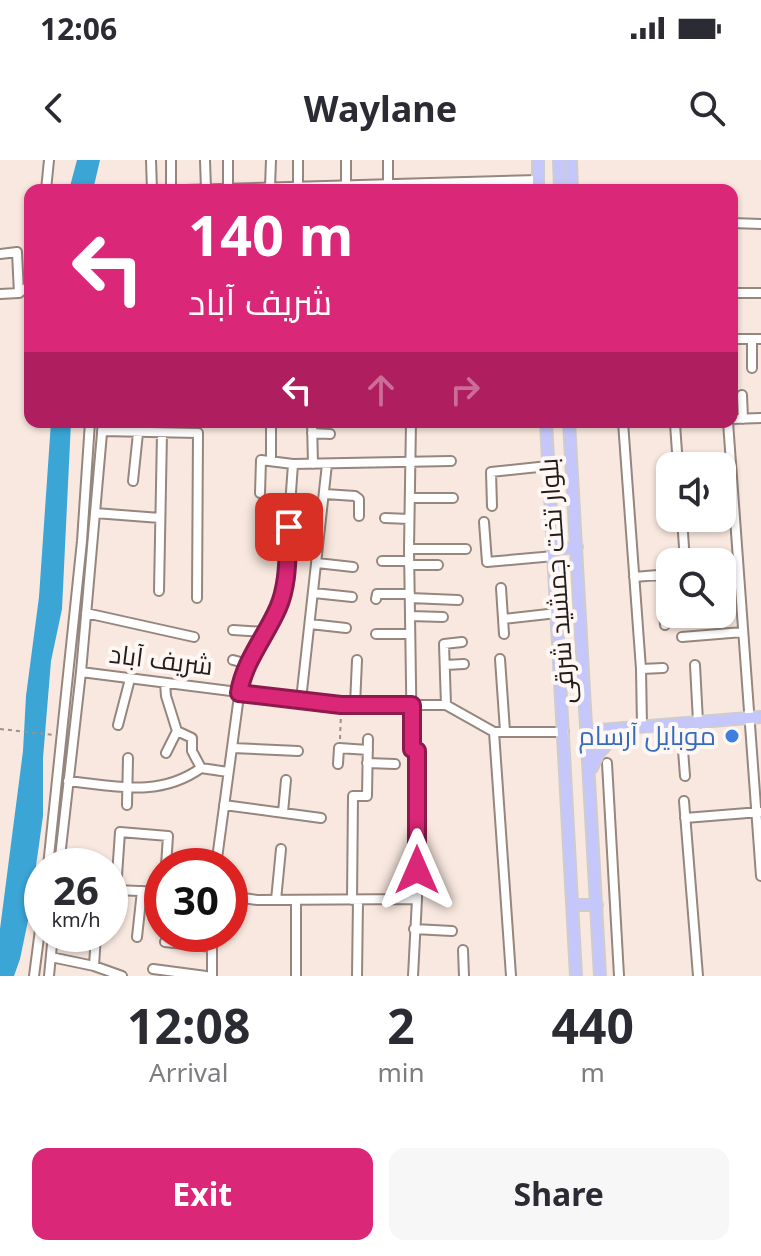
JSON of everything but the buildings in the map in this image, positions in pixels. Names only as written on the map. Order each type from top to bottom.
[{"type":"main road","points":[[538,160],[538,184]]},
{"type":"main road","points":[[559,160],[560,184]]},
{"type":"main road","points":[[571,160],[572,184]]},
{"type":"main road","name":"بلوار تخت جمشید شرقی","points":[[546,428],[576,976]]},
{"type":"main road","name":"بلوار تخت جمشید شرقی","points":[[569,428],[600,976]]},
{"type":"main road","points":[[554,552],[577,547]]},
{"type":"main road","points":[[588,731],[761,717]]},
{"type":"main road","points":[[590,773],[598,754],[622,728]]},
{"type":"main road","points":[[573,905],[597,905]]},
{"type":"street","points":[[47,184],[49,160]]},
{"type":"street","points":[[151,160],[152,184]]},
{"type":"street","points":[[171,160],[171,184]]},
{"type":"street","points":[[205,160],[206,184]]},
{"type":"street","points":[[228,160],[228,184]]},
{"type":"street","points":[[270,184],[271,160]]},
{"type":"street","points":[[298,160],[298,184]]},
{"type":"street","points":[[346,160],[346,184],[463,184]]},
{"type":"street","points":[[388,160],[388,183]]},
{"type":"street","points":[[738,223],[761,224]]},
{"type":"street","points":[[0,254],[17,252],[19,293]]},
{"type":"street","points":[[0,294],[19,293],[24,289]]},
{"type":"street","points":[[738,293],[761,293]]},
{"type":"street","points":[[752,368],[756,339]]},
{"type":"street","points":[[742,395],[743,419]]},
{"type":"street","points":[[738,420],[761,418]]},
{"type":"street","points":[[50,848],[82,541],[90,428]]},
{"type":"street","points":[[61,848],[81,672],[102,428]]},
{"type":"street","points":[[112,428],[138,433],[198,433],[197,598]]},
{"type":"street","points":[[180,428],[180,433]]},
{"type":"street","points":[[260,493],[270,428]]},
{"type":"street","points":[[312,428],[313,464]]},
{"type":"street","points":[[411,428],[412,749],[417,751],[417,899],[413,976]]},
{"type":"street","points":[[623,428],[641,669],[642,726]]},
{"type":"street","points":[[675,428],[677,452]]},
{"type":"street","points":[[730,428],[761,876]]},
{"type":"street","points":[[133,481],[138,433]]},
{"type":"street","points":[[159,591],[162,433]]},
{"type":"street","points":[[312,433],[330,434]]},
{"type":"street","points":[[266,460],[293,464],[451,461]]},
{"type":"street","points":[[218,848],[239,693],[248,664],[284,590],[293,464]]},
{"type":"street","points":[[301,700],[327,464]]},
{"type":"street","points":[[492,506],[491,472],[548,466]]},
{"type":"street","points":[[325,494],[355,496],[359,499],[359,516]]},
{"type":"street","points":[[410,498],[453,498]]},
{"type":"street","points":[[95,513],[160,518]]},
{"type":"street","points":[[385,518],[409,519]]},
{"type":"street","points":[[484,522],[487,562],[554,552]]},
{"type":"street","points":[[409,549],[466,549]]},
{"type":"street","points":[[382,561],[438,565]]},
{"type":"street","points":[[317,563],[353,567]]},
{"type":"street","points":[[634,577],[656,576]]},
{"type":"street","points":[[501,588],[504,634]]},
{"type":"street","points":[[314,593],[352,597]]},
{"type":"street","points":[[376,599],[377,594],[458,600]]},
{"type":"street","points":[[86,613],[194,637]]},
{"type":"street","points":[[503,619],[557,613]]},
{"type":"street","points":[[410,616],[443,617]]},
{"type":"street","points":[[310,624],[346,628]]},
{"type":"street","points":[[233,630],[266,632]]},
{"type":"street","points":[[682,637],[743,632]]},
{"type":"street","points":[[376,634],[410,634]]},
{"type":"street","points":[[446,705],[444,644],[462,642]]},
{"type":"street","points":[[500,659],[505,731]]},
{"type":"street","points":[[233,660],[248,664]]},
{"type":"street","points":[[355,705],[357,660]]},
{"type":"street","points":[[445,665],[464,664]]},
{"type":"street","points":[[695,665],[698,722]]},
{"type":"street","points":[[641,669],[663,668]]},
{"type":"street","name":"شریف آباد","points":[[81,672],[341,705],[446,705],[494,732]]},
{"type":"street","points":[[118,725],[130,679]]},
{"type":"street","points":[[165,683],[177,731],[192,738],[192,751],[201,768]]},
{"type":"street","points":[[681,724],[685,776]]},
{"type":"street","points":[[166,753],[177,731]]},
{"type":"street","points":[[511,976],[494,732],[564,732]]},
{"type":"street","points":[[357,976],[353,796],[367,796],[368,739]]},
{"type":"street","points":[[232,748],[298,751]]},
{"type":"street","points":[[338,764],[339,748],[368,750]]},
{"type":"street","points":[[127,805],[128,758]]},
{"type":"street","points":[[367,763],[395,764]]},
{"type":"street","points":[[607,763],[619,976]]},
{"type":"street","points":[[68,781],[155,788],[183,781],[201,768],[228,772]]},
{"type":"street","points":[[283,812],[286,780]]},
{"type":"street","points":[[684,801],[698,976]]},
{"type":"street","points":[[224,805],[321,818]]},
{"type":"street","points":[[685,818],[759,812]]},
{"type":"street","points":[[137,937],[142,891],[116,890],[120,832],[168,836],[167,848]]},
{"type":"street","points":[[276,900],[281,849]]},
{"type":"street","points":[[248,898],[417,899]]},
{"type":"street","points":[[296,900],[296,976]]},
{"type":"street","points":[[414,929],[452,931]]},
{"type":"street","points":[[463,950],[464,976]]},
{"type":"street","points":[[34,976],[37,952]]},
{"type":"street","points":[[49,976],[51,952]]},
{"type":"street","points":[[94,966],[95,952]]},
{"type":"street","points":[[212,952],[212,976]]},
{"type":"street","points":[[51,957],[94,966],[122,976]]},
{"type":"street","points":[[153,969],[206,976]]},
{"type":"path","points":[[339,748],[341,705]]},
{"type":"path","points":[[0,729],[59,736]]},
{"type":"water","points":[[77,160],[100,160],[94,184],[71,184]]},
{"type":"water","points":[[51,428],[71,428],[62,609],[51,661],[43,758],[43,816],[39,848],[24,848],[24,940],[20,959],[14,976],[0,976],[0,929],[23,751],[26,696],[39,597]]},
{"type":"place","name":"موبایل آرسام","points":[[732,736]]},
{"type":"route","points":[[289,527],[284,590],[278,609],[248,664],[239,693],[341,705],[412,705],[412,749],[417,751],[417,870]]}]
